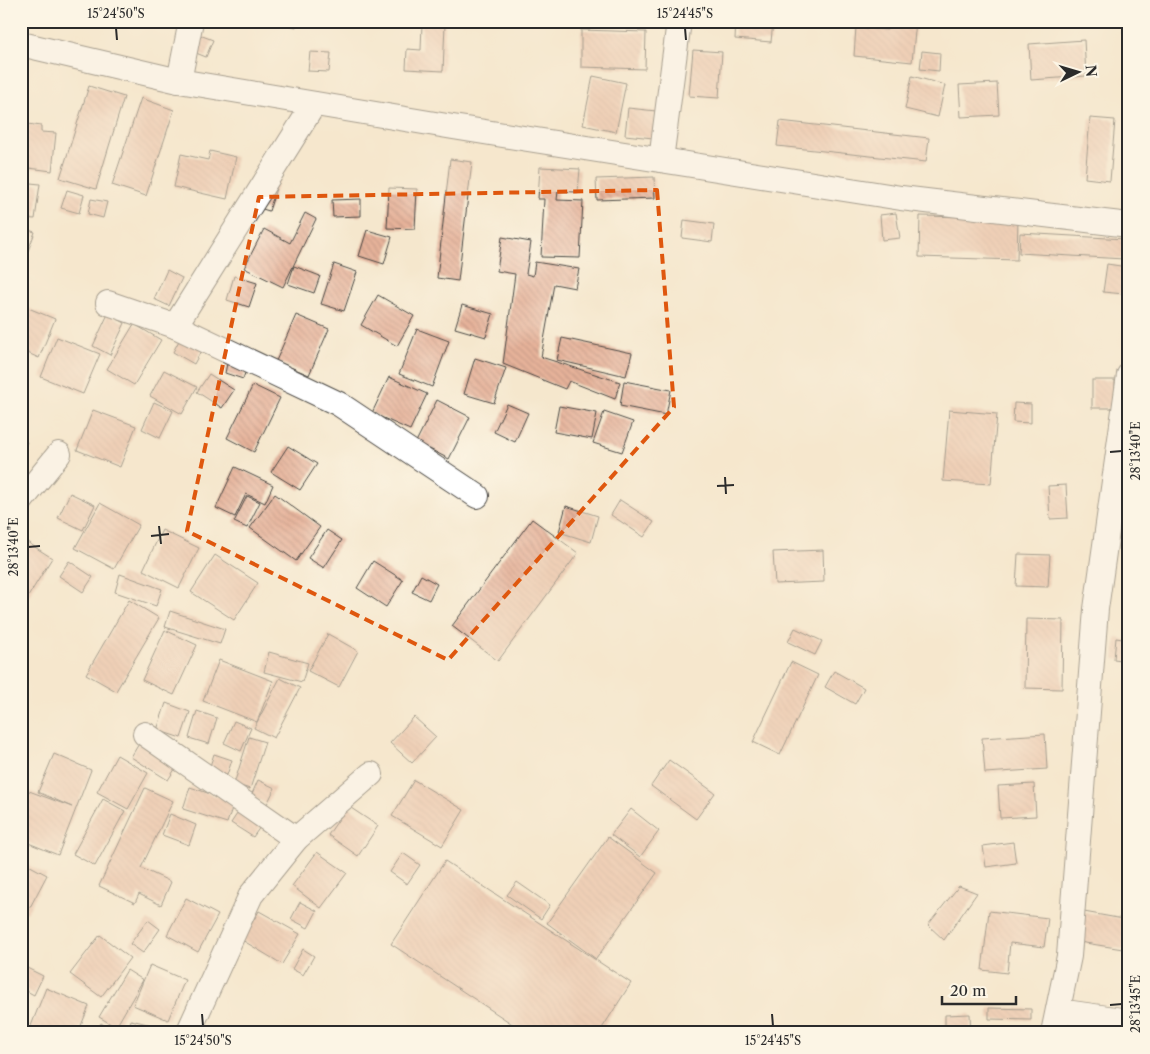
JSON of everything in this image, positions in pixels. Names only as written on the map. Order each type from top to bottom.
[{"type":"street","points":[[179,81],[191,21]]},
{"type":"street","points":[[661,160],[679,21]]},
{"type":"street","points":[[21,44],[179,81],[314,104],[901,198],[1129,225]]},
{"type":"street","points":[[175,326],[314,104]]},
{"type":"street","points":[[108,302],[175,326],[339,404],[476,496]]},
{"type":"street","points":[[1129,375],[1096,609],[1069,956],[1056,1022],[1129,1021]]},
{"type":"street","points":[[21,501],[59,454]]},
{"type":"street","points":[[145,734],[296,839]]},
{"type":"street","points":[[188,1033],[251,895],[296,839],[371,774]]},
{"type":"highlighted area","points":[[657,190],[674,407],[448,660],[187,531],[259,197]]},
{"type":"building","points":[[272,21],[297,21],[296,27]]},
{"type":"building","points":[[736,21],[773,21],[771,42],[735,39]]},
{"type":"building","points":[[888,21],[916,21],[912,62],[854,56],[856,27],[887,30]]},
{"type":"building","points":[[1124,21],[1129,21],[1129,34],[1123,33]]},
{"type":"building","points":[[422,23],[445,24],[443,71],[406,69],[407,49],[421,50]]},
{"type":"building","points":[[581,30],[646,32],[645,69],[581,67]]},
{"type":"building","points":[[197,34],[213,40],[206,57],[191,51]]},
{"type":"building","points":[[1084,40],[1086,76],[1031,80],[1029,44]]},
{"type":"building","points":[[693,50],[722,52],[719,98],[689,96]]},
{"type":"building","points":[[922,51],[940,53],[939,71],[920,69]]},
{"type":"building","points":[[310,52],[331,53],[329,72],[308,71]]},
{"type":"building","points":[[593,76],[626,83],[616,132],[583,125]]},
{"type":"building","points":[[912,76],[945,85],[938,117],[905,109]]},
{"type":"building","points":[[997,83],[999,115],[961,117],[959,85]]},
{"type":"building","points":[[89,86],[124,97],[96,189],[60,178]]},
{"type":"building","points":[[141,98],[174,110],[146,196],[112,185]]},
{"type":"building","points":[[628,108],[656,111],[653,138],[625,135]]},
{"type":"building","points":[[1090,118],[1115,120],[1110,181],[1085,178]]},
{"type":"building","points":[[780,121],[929,138],[926,162],[777,146]]},
{"type":"building","points":[[21,123],[41,126],[41,132],[56,133],[52,171],[21,167]]},
{"type":"building","points":[[210,151],[236,157],[227,199],[174,187],[181,154],[208,160]]},
{"type":"building","points":[[450,159],[472,162],[458,281],[437,278]]},
{"type":"building","points":[[540,167],[580,169],[578,192],[558,191],[557,200],[583,201],[580,258],[541,257],[544,199],[538,199]]},
{"type":"building","points":[[654,177],[655,198],[597,200],[596,179]]},
{"type":"building","points":[[279,179],[269,211],[256,207]]},
{"type":"building","points":[[21,182],[40,184],[35,219],[21,218]]},
{"type":"building","points":[[389,188],[417,189],[415,229],[387,228]]},
{"type":"building","points":[[67,190],[84,195],[79,213],[61,208]]},
{"type":"building","points":[[91,199],[107,202],[103,218],[88,214]]},
{"type":"building","points":[[361,199],[361,216],[333,217],[332,200]]},
{"type":"building","points":[[305,213],[316,219],[283,287],[244,268],[264,229],[290,243]]},
{"type":"building","points":[[896,213],[900,238],[882,240],[880,215]]},
{"type":"building","points":[[920,216],[1018,218],[1017,260],[919,257]]},
{"type":"building","points":[[684,220],[714,224],[712,242],[682,238]]},
{"type":"building","points":[[21,228],[35,232],[28,251],[21,249]]},
{"type":"building","points":[[367,230],[392,237],[384,264],[359,256]]},
{"type":"building","points":[[1020,233],[1125,239],[1124,259],[1019,253]]},
{"type":"building","points":[[502,237],[531,242],[526,274],[533,276],[535,262],[579,269],[575,288],[554,284],[541,357],[620,382],[615,399],[569,381],[565,389],[503,364],[515,274],[497,271]]},
{"type":"building","points":[[334,264],[357,272],[344,311],[321,304]]},
{"type":"building","points":[[1107,264],[1127,267],[1124,294],[1103,292]]},
{"type":"building","points":[[294,266],[320,276],[314,293],[288,284]]},
{"type":"building","points":[[167,270],[182,278],[169,306],[154,299]]},
{"type":"building","points":[[234,276],[257,283],[249,307],[227,300]]},
{"type":"building","points":[[378,295],[414,316],[397,346],[361,325]]},
{"type":"building","points":[[21,305],[55,319],[39,358],[21,350]]},
{"type":"building","points":[[462,305],[493,314],[486,337],[455,328]]},
{"type":"building","points":[[108,314],[125,323],[110,355],[93,346]]},
{"type":"building","points":[[296,315],[329,329],[309,375],[276,361]]},
{"type":"building","points":[[134,324],[161,340],[134,385],[107,369]]},
{"type":"building","points":[[417,329],[449,341],[432,387],[399,374]]},
{"type":"building","points":[[183,333],[204,345],[194,364],[173,352]]},
{"type":"building","points":[[57,337],[100,354],[83,394],[41,377]]},
{"type":"building","points":[[562,338],[632,353],[626,376],[557,360]]},
{"type":"building","points":[[475,358],[506,368],[494,403],[464,394]]},
{"type":"building","points":[[228,359],[248,364],[243,379],[225,373]]},
{"type":"building","points":[[164,370],[197,387],[182,414],[150,396]]},
{"type":"building","points":[[209,374],[234,390],[222,408],[197,392]]},
{"type":"building","points":[[389,377],[427,394],[410,430],[372,413]]},
{"type":"building","points":[[1092,380],[1115,380],[1115,408],[1092,408]]},
{"type":"building","points":[[624,381],[671,390],[666,415],[620,406]]},
{"type":"building","points":[[253,385],[280,398],[254,452],[227,438]]},
{"type":"building","points":[[437,400],[470,417],[449,459],[416,442]]},
{"type":"building","points":[[154,402],[173,411],[160,438],[142,429]]},
{"type":"building","points":[[1014,403],[1031,404],[1031,423],[1013,422]]},
{"type":"building","points":[[507,404],[528,413],[515,442],[494,432]]},
{"type":"building","points":[[559,406],[597,413],[592,439],[554,432]]},
{"type":"building","points":[[93,410],[136,426],[120,467],[77,450]]},
{"type":"building","points":[[949,410],[997,414],[991,484],[943,481]]},
{"type":"building","points":[[604,412],[633,422],[622,452],[593,443]]},
{"type":"building","points":[[21,439],[27,442],[21,453]]},
{"type":"building","points":[[288,446],[317,464],[300,490],[271,472]]},
{"type":"building","points":[[235,467],[273,485],[265,503],[246,494],[235,517],[216,508]]},
{"type":"building","points":[[1066,485],[1068,518],[1050,519],[1048,486]]},
{"type":"building","points":[[70,493],[95,505],[83,530],[58,518]]},
{"type":"building","points":[[275,494],[320,527],[296,561],[250,528]]},
{"type":"building","points":[[247,496],[260,502],[247,528],[234,522]]},
{"type":"building","points":[[620,500],[654,522],[644,537],[611,515]]},
{"type":"building","points":[[100,503],[139,525],[114,569],[75,548]]},
{"type":"building","points":[[566,506],[598,516],[591,542],[559,532]]},
{"type":"building","points":[[532,519],[578,553],[498,661],[452,626]]},
{"type":"building","points":[[162,530],[199,548],[179,588],[143,570]]},
{"type":"building","points":[[327,530],[342,540],[324,568],[308,558]]},
{"type":"building","points":[[27,542],[52,558],[21,608],[21,550]]},
{"type":"building","points":[[823,550],[824,582],[775,584],[773,552]]},
{"type":"building","points":[[1018,554],[1050,555],[1048,587],[1016,586]]},
{"type":"building","points":[[215,555],[258,583],[234,620],[191,592]]},
{"type":"building","points":[[69,561],[93,577],[83,592],[59,576]]},
{"type":"building","points":[[373,561],[403,580],[386,607],[357,588]]},
{"type":"building","points":[[120,574],[162,589],[156,606],[115,592]]},
{"type":"building","points":[[421,575],[437,584],[429,600],[412,592]]},
{"type":"building","points":[[129,600],[159,618],[116,691],[86,674]]},
{"type":"building","points":[[170,611],[225,629],[220,644],[165,627]]},
{"type":"building","points":[[1026,619],[1063,620],[1062,689],[1025,688]]},
{"type":"building","points":[[795,628],[822,641],[815,655],[788,642]]},
{"type":"building","points":[[165,630],[197,645],[174,695],[142,680]]},
{"type":"building","points":[[328,634],[358,651],[339,687],[308,671]]},
{"type":"building","points":[[1116,638],[1129,640],[1129,661],[1114,659]]},
{"type":"building","points":[[269,652],[308,663],[302,682],[264,672]]},
{"type":"building","points":[[219,660],[273,681],[257,722],[203,701]]},
{"type":"building","points":[[791,662],[818,675],[780,755],[753,742]]},
{"type":"building","points":[[834,671],[864,688],[855,704],[825,687]]},
{"type":"building","points":[[280,678],[300,688],[274,738],[254,728]]},
{"type":"building","points":[[166,703],[190,712],[181,738],[157,730]]},
{"type":"building","points":[[197,711],[217,718],[209,744],[189,738]]},
{"type":"building","points":[[414,717],[436,737],[412,763],[390,743]]},
{"type":"building","points":[[234,721],[251,728],[241,751],[224,743]]},
{"type":"building","points":[[1045,734],[1047,769],[985,773],[982,738]]},
{"type":"building","points":[[249,737],[265,742],[250,789],[234,784]]},
{"type":"building","points":[[140,742],[177,766],[168,780],[131,757]]},
{"type":"building","points":[[54,754],[91,770],[58,855],[21,840],[21,788],[72,807],[38,792]]},
{"type":"building","points":[[214,754],[232,760],[227,775],[209,769]]},
{"type":"building","points":[[117,755],[148,773],[128,809],[97,792]]},
{"type":"building","points":[[669,760],[715,793],[696,819],[651,786]]},
{"type":"building","points":[[258,780],[275,788],[267,804],[251,796]]},
{"type":"building","points":[[414,780],[464,810],[442,846],[392,816]]},
{"type":"building","points":[[1034,784],[1036,816],[1000,818],[998,786]]},
{"type":"building","points":[[190,787],[234,802],[227,823],[183,809]]},
{"type":"building","points":[[145,788],[173,801],[141,868],[171,882],[161,905],[139,894],[135,903],[99,886]]},
{"type":"building","points":[[103,799],[125,811],[95,866],[73,854]]},
{"type":"building","points":[[243,805],[265,820],[253,837],[231,823]]},
{"type":"building","points":[[348,806],[378,826],[358,856],[328,835]]},
{"type":"building","points":[[631,809],[659,831],[640,857],[611,835]]},
{"type":"building","points":[[170,814],[196,825],[189,845],[162,835]]},
{"type":"building","points":[[608,837],[657,873],[596,959],[547,923]]},
{"type":"building","points":[[1013,842],[1016,863],[986,867],[983,846]]},
{"type":"building","points":[[317,852],[347,873],[321,908],[292,886]]},
{"type":"building","points":[[403,853],[420,865],[407,884],[390,872]]},
{"type":"building","points":[[21,861],[47,875],[27,913],[21,909]]},
{"type":"building","points":[[445,861],[631,983],[599,1033],[526,1033],[391,944]]},
{"type":"building","points":[[517,882],[550,905],[541,919],[507,895]]},
{"type":"building","points":[[959,886],[977,893],[944,940],[928,925]]},
{"type":"building","points":[[186,898],[218,915],[198,952],[167,935]]},
{"type":"building","points":[[300,902],[317,911],[308,928],[291,919]]},
{"type":"building","points":[[259,911],[300,934],[282,964],[242,940]]},
{"type":"building","points":[[989,911],[1048,918],[1044,947],[1010,943],[1007,973],[982,970]]},
{"type":"building","points":[[1084,912],[1129,920],[1129,950],[1079,942]]},
{"type":"building","points":[[148,920],[160,929],[143,953],[130,944]]},
{"type":"building","points":[[100,935],[130,958],[101,997],[70,974]]},
{"type":"building","points":[[303,949],[314,956],[303,975],[292,969]]},
{"type":"building","points":[[21,965],[43,976],[34,995],[21,988]]},
{"type":"building","points":[[150,965],[185,980],[168,1020],[133,1005]]},
{"type":"building","points":[[127,970],[143,980],[116,1027],[99,1017]]},
{"type":"building","points":[[46,988],[89,1006],[78,1033],[29,1031]]},
{"type":"building","points":[[989,1008],[1031,1009],[1031,1020],[989,1019]]},
{"type":"building","points":[[970,1014],[971,1033],[945,1033],[945,1015]]},
{"type":"building","points":[[131,1020],[164,1028],[162,1033],[128,1033]]},
{"type":"building","points":[[1082,1020],[1124,1027],[1123,1033],[1080,1033]]},
{"type":"building","points":[[101,1023],[116,1033],[95,1033]]}]
